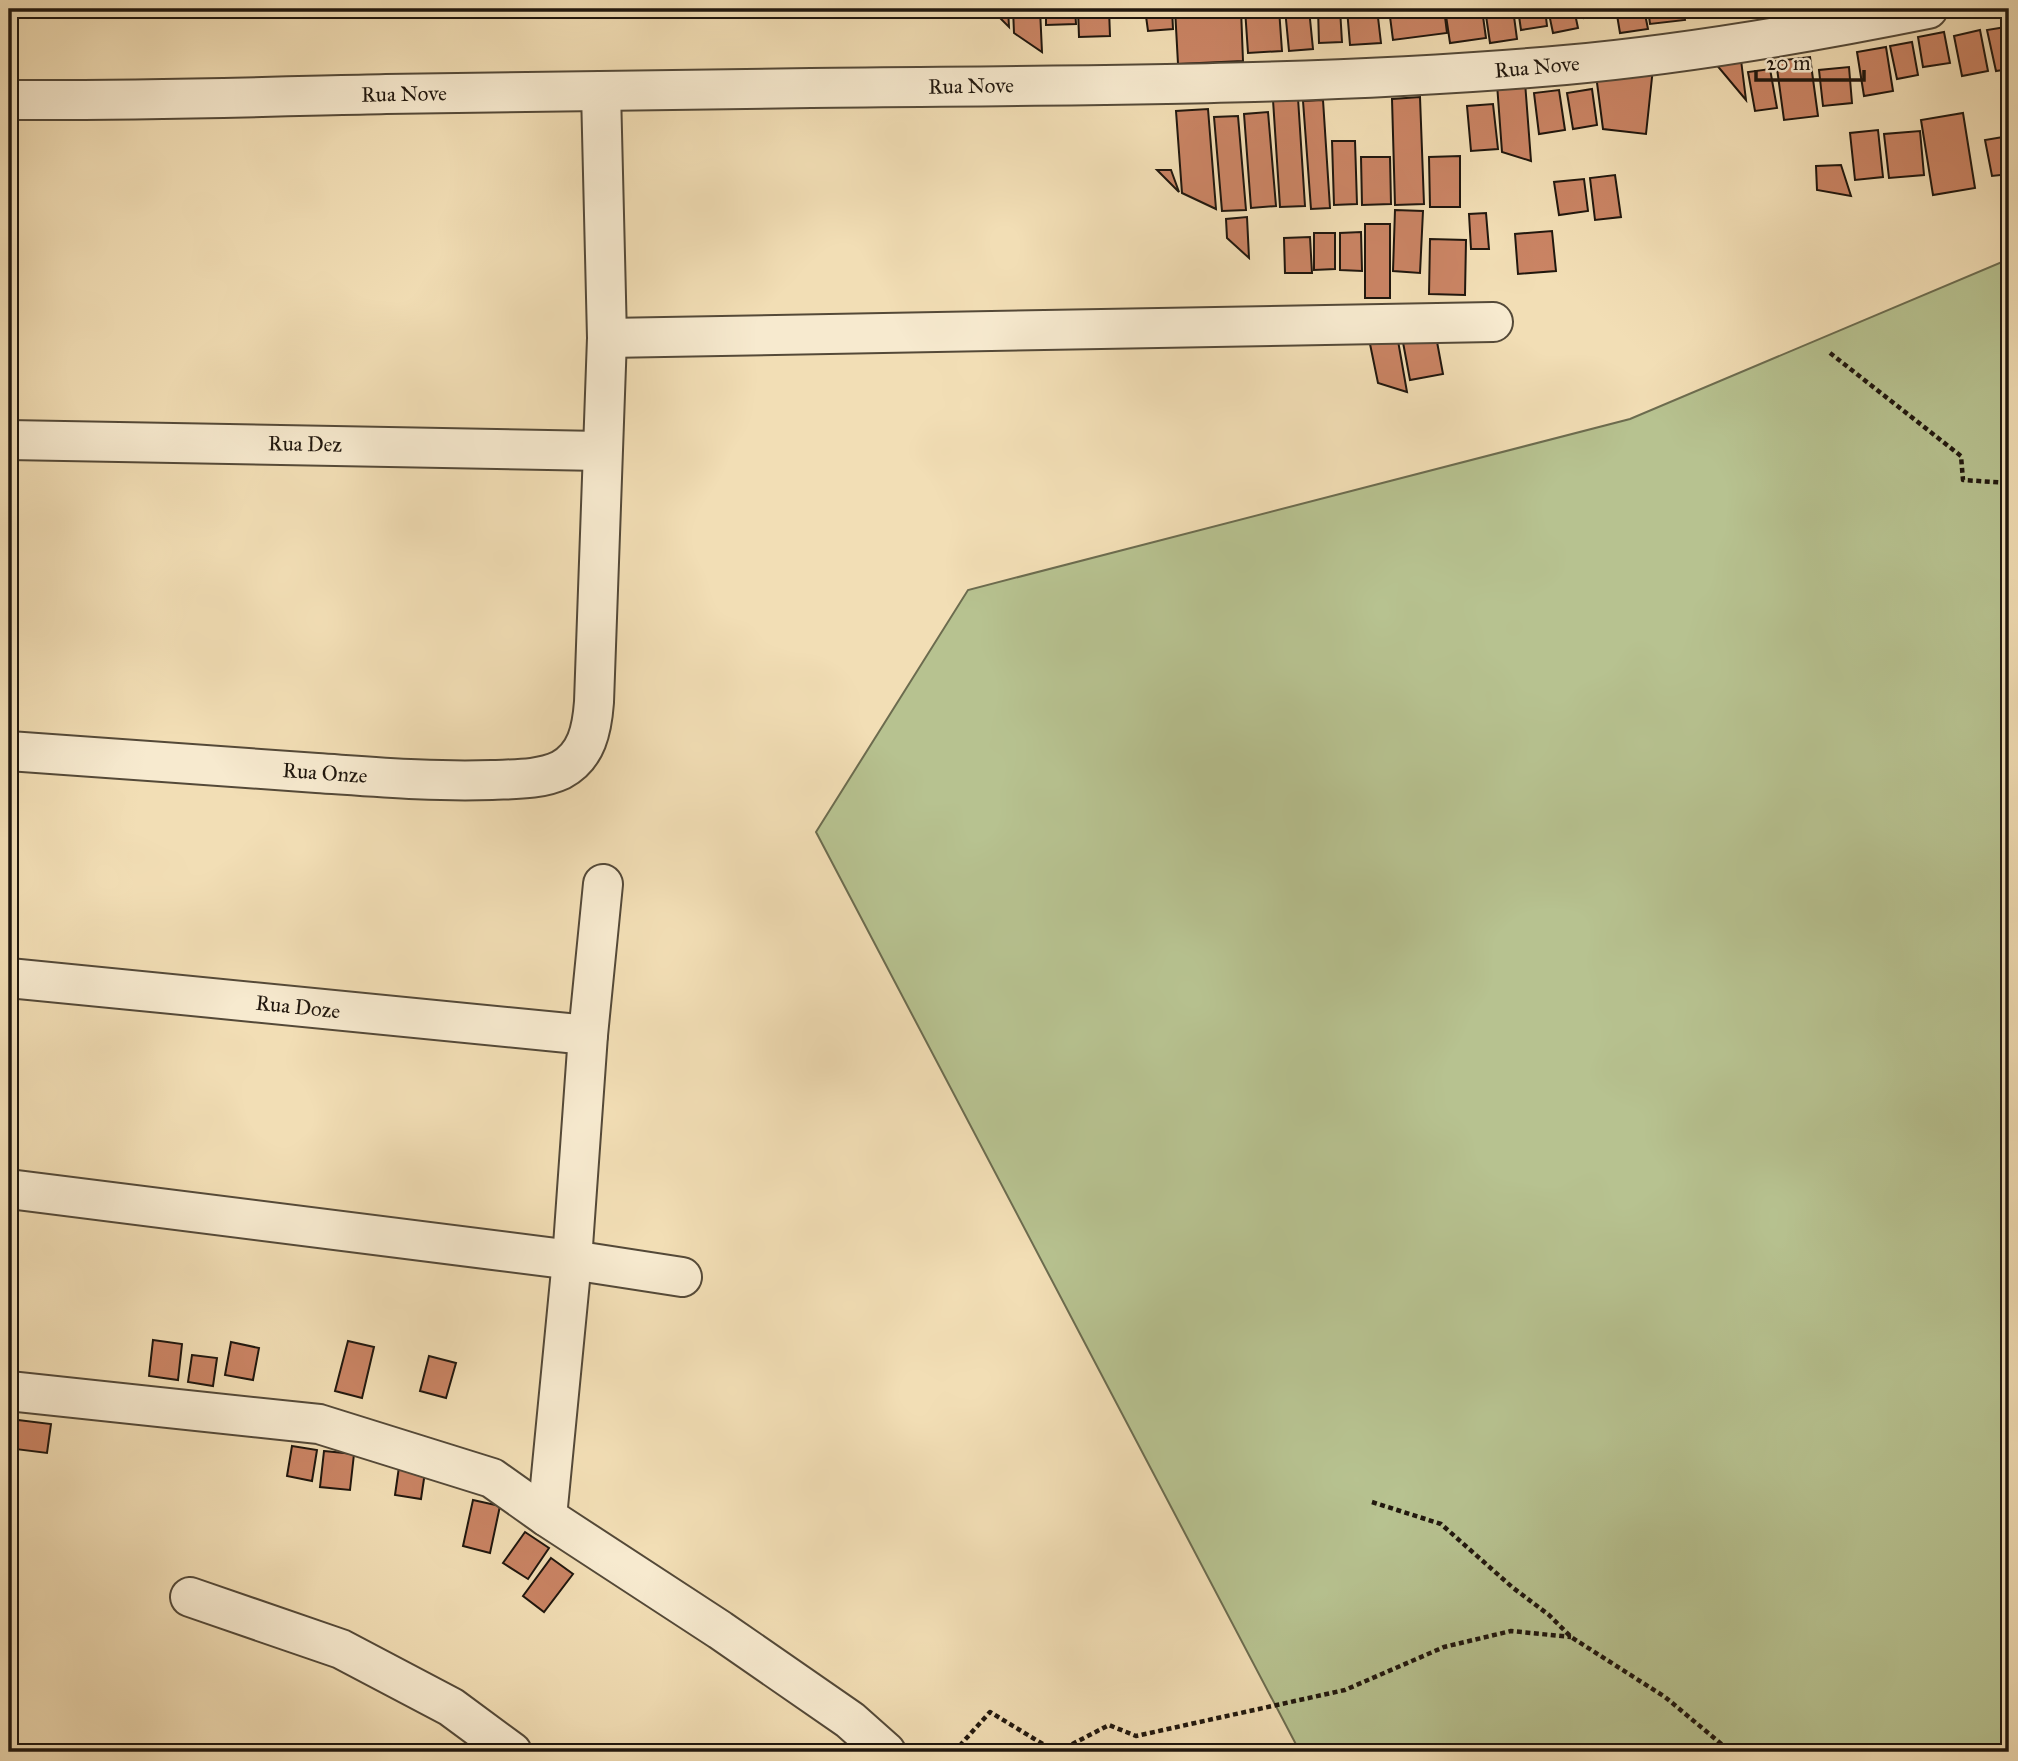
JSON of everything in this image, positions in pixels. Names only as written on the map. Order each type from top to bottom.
[{"type":"street","name":"Rua Nove","points":[[9,100],[128,101],[384,94],[1224,83],[1470,72],[1569,65],[1669,53],[1790,35],[1928,9]]},
{"type":"street","name":"Rua Onze","points":[[9,751],[440,782],[518,779],[545,775],[571,763],[587,741],[594,702],[607,338],[601,91]]},
{"type":"street","points":[[607,338],[1493,322]]},
{"type":"street","name":"Rua Dez","points":[[9,440],[601,451]]},
{"type":"street","points":[[547,1517],[572,1260],[587,1035],[603,884]]},
{"type":"street","name":"Rua Doze","points":[[9,978],[587,1035]]},
{"type":"street","points":[[9,1189],[572,1260],[682,1277]]},
{"type":"street","points":[[9,1391],[319,1424],[492,1478],[807,1690],[850,1720],[886,1752]]},
{"type":"street","points":[[190,1597],[341,1649],[451,1707],[512,1752]]},
{"type":"path","points":[[1830,353],[1961,456],[1963,480],[2009,483]]},
{"type":"path","points":[[1373,1502],[1441,1524],[1512,1587],[1549,1615],[1571,1637],[1665,1697],[1731,1752]]},
{"type":"path","points":[[954,1752],[990,1712],[1056,1752],[1110,1725],[1136,1735],[1345,1690],[1444,1647],[1511,1631],[1571,1637]]},
{"type":"green space","points":[[2009,259],[2009,1752],[1300,1752],[816,832],[968,590],[1630,419]]},
{"type":"building","points":[[991,9],[1008,9],[1009,27]]},
{"type":"building","points":[[1013,9],[1040,9],[1042,52],[1014,33]]},
{"type":"building","points":[[1046,9],[1075,9],[1076,24],[1046,25]]},
{"type":"building","points":[[1078,9],[1109,9],[1110,36],[1079,37]]},
{"type":"building","points":[[1145,9],[1172,9],[1173,29],[1148,31]]},
{"type":"building","points":[[1175,9],[1241,9],[1243,61],[1178,64]]},
{"type":"building","points":[[1245,9],[1279,9],[1282,51],[1248,53]]},
{"type":"building","points":[[1285,9],[1309,9],[1313,49],[1289,51]]},
{"type":"building","points":[[1318,9],[1340,9],[1342,42],[1319,43]]},
{"type":"building","points":[[1347,9],[1377,9],[1381,43],[1350,45]]},
{"type":"building","points":[[1389,9],[1444,9],[1447,33],[1393,40]]},
{"type":"building","points":[[1445,9],[1482,9],[1486,38],[1450,43]]},
{"type":"building","points":[[1485,9],[1513,9],[1517,39],[1490,43]]},
{"type":"building","points":[[1518,9],[1545,9],[1547,26],[1521,30]]},
{"type":"building","points":[[1548,9],[1574,9],[1578,28],[1553,33]]},
{"type":"building","points":[[1582,9],[1612,9],[1613,12],[1584,18]]},
{"type":"building","points":[[1616,9],[1644,9],[1648,29],[1620,33]]},
{"type":"building","points":[[1648,9],[1683,9],[1685,20],[1650,24]]},
{"type":"building","points":[[2006,27],[2009,69],[1996,71],[1987,30]]},
{"type":"building","points":[[1980,30],[1988,71],[1962,76],[1954,36]]},
{"type":"building","points":[[1944,32],[1950,63],[1923,67],[1918,37]]},
{"type":"building","points":[[1912,42],[1918,75],[1897,79],[1890,46]]},
{"type":"building","points":[[1886,47],[1893,91],[1864,96],[1857,52]]},
{"type":"building","points":[[1810,57],[1818,116],[1784,120],[1776,61]]},
{"type":"building","points":[[1741,60],[1746,100],[1715,63]]},
{"type":"building","points":[[1849,67],[1852,103],[1823,106],[1819,70]]},
{"type":"building","points":[[1653,68],[1646,134],[1603,129],[1596,75]]},
{"type":"building","points":[[1770,69],[1777,108],[1755,111],[1748,72]]},
{"type":"building","points":[[1525,82],[1531,161],[1502,152],[1497,84]]},
{"type":"building","points":[[1592,89],[1597,125],[1573,129],[1567,93]]},
{"type":"building","points":[[1559,90],[1565,130],[1539,134],[1534,93]]},
{"type":"building","points":[[1420,97],[1424,204],[1395,205],[1392,99]]},
{"type":"building","points":[[1298,98],[1305,206],[1280,207],[1273,100]]},
{"type":"building","points":[[1323,100],[1330,208],[1311,209],[1303,101]]},
{"type":"building","points":[[1493,104],[1498,149],[1471,151],[1467,106]]},
{"type":"building","points":[[1208,109],[1216,209],[1182,193],[1176,111]]},
{"type":"building","points":[[1268,112],[1276,206],[1251,208],[1244,114]]},
{"type":"building","points":[[1963,113],[1975,188],[1933,195],[1921,120]]},
{"type":"building","points":[[1238,116],[1246,210],[1222,211],[1214,117]]},
{"type":"building","points":[[1878,130],[1883,177],[1855,180],[1850,133]]},
{"type":"building","points":[[1920,131],[1924,175],[1889,178],[1884,134]]},
{"type":"building","points":[[2009,136],[2009,174],[1992,176],[1985,140]]},
{"type":"building","points":[[1332,141],[1355,141],[1357,204],[1334,205]]},
{"type":"building","points":[[1460,156],[1460,207],[1430,207],[1429,157]]},
{"type":"building","points":[[1361,157],[1390,157],[1391,204],[1362,205]]},
{"type":"building","points":[[1841,165],[1851,196],[1817,190],[1816,166]]},
{"type":"building","points":[[1157,170],[1171,170],[1179,192]]},
{"type":"building","points":[[1615,175],[1621,217],[1595,220],[1590,178]]},
{"type":"building","points":[[1584,179],[1588,211],[1559,215],[1554,182]]},
{"type":"building","points":[[1395,210],[1423,211],[1420,273],[1393,271]]},
{"type":"building","points":[[1486,213],[1489,249],[1471,249],[1469,214]]},
{"type":"building","points":[[1247,217],[1249,258],[1227,238],[1226,219]]},
{"type":"building","points":[[1365,224],[1390,224],[1390,298],[1365,298]]},
{"type":"building","points":[[1552,231],[1556,271],[1518,274],[1515,234]]},
{"type":"building","points":[[1361,232],[1362,271],[1340,270],[1340,233]]},
{"type":"building","points":[[1314,233],[1335,233],[1335,269],[1314,270]]},
{"type":"building","points":[[1310,237],[1312,273],[1285,273],[1284,238]]},
{"type":"building","points":[[1430,239],[1466,240],[1465,295],[1429,294]]},
{"type":"building","points":[[1435,331],[1443,374],[1410,380],[1402,337]]},
{"type":"building","points":[[1397,335],[1407,392],[1378,383],[1369,339]]},
{"type":"building","points":[[153,1340],[182,1344],[178,1380],[149,1376]]},
{"type":"building","points":[[348,1341],[374,1347],[362,1398],[335,1391]]},
{"type":"building","points":[[231,1342],[259,1348],[253,1380],[225,1375]]},
{"type":"building","points":[[192,1355],[217,1358],[213,1386],[188,1382]]},
{"type":"building","points":[[429,1356],[456,1363],[446,1398],[420,1391]]},
{"type":"building","points":[[18,1420],[51,1424],[47,1453],[15,1449]]},
{"type":"building","points":[[292,1446],[317,1450],[312,1481],[287,1476]]},
{"type":"building","points":[[324,1451],[354,1454],[350,1490],[320,1487]]},
{"type":"building","points":[[399,1467],[425,1472],[421,1499],[395,1495]]},
{"type":"building","points":[[473,1500],[500,1506],[490,1553],[463,1546]]},
{"type":"building","points":[[525,1532],[549,1548],[528,1579],[503,1563]]},
{"type":"building","points":[[551,1558],[573,1574],[544,1612],[523,1596]]}]
